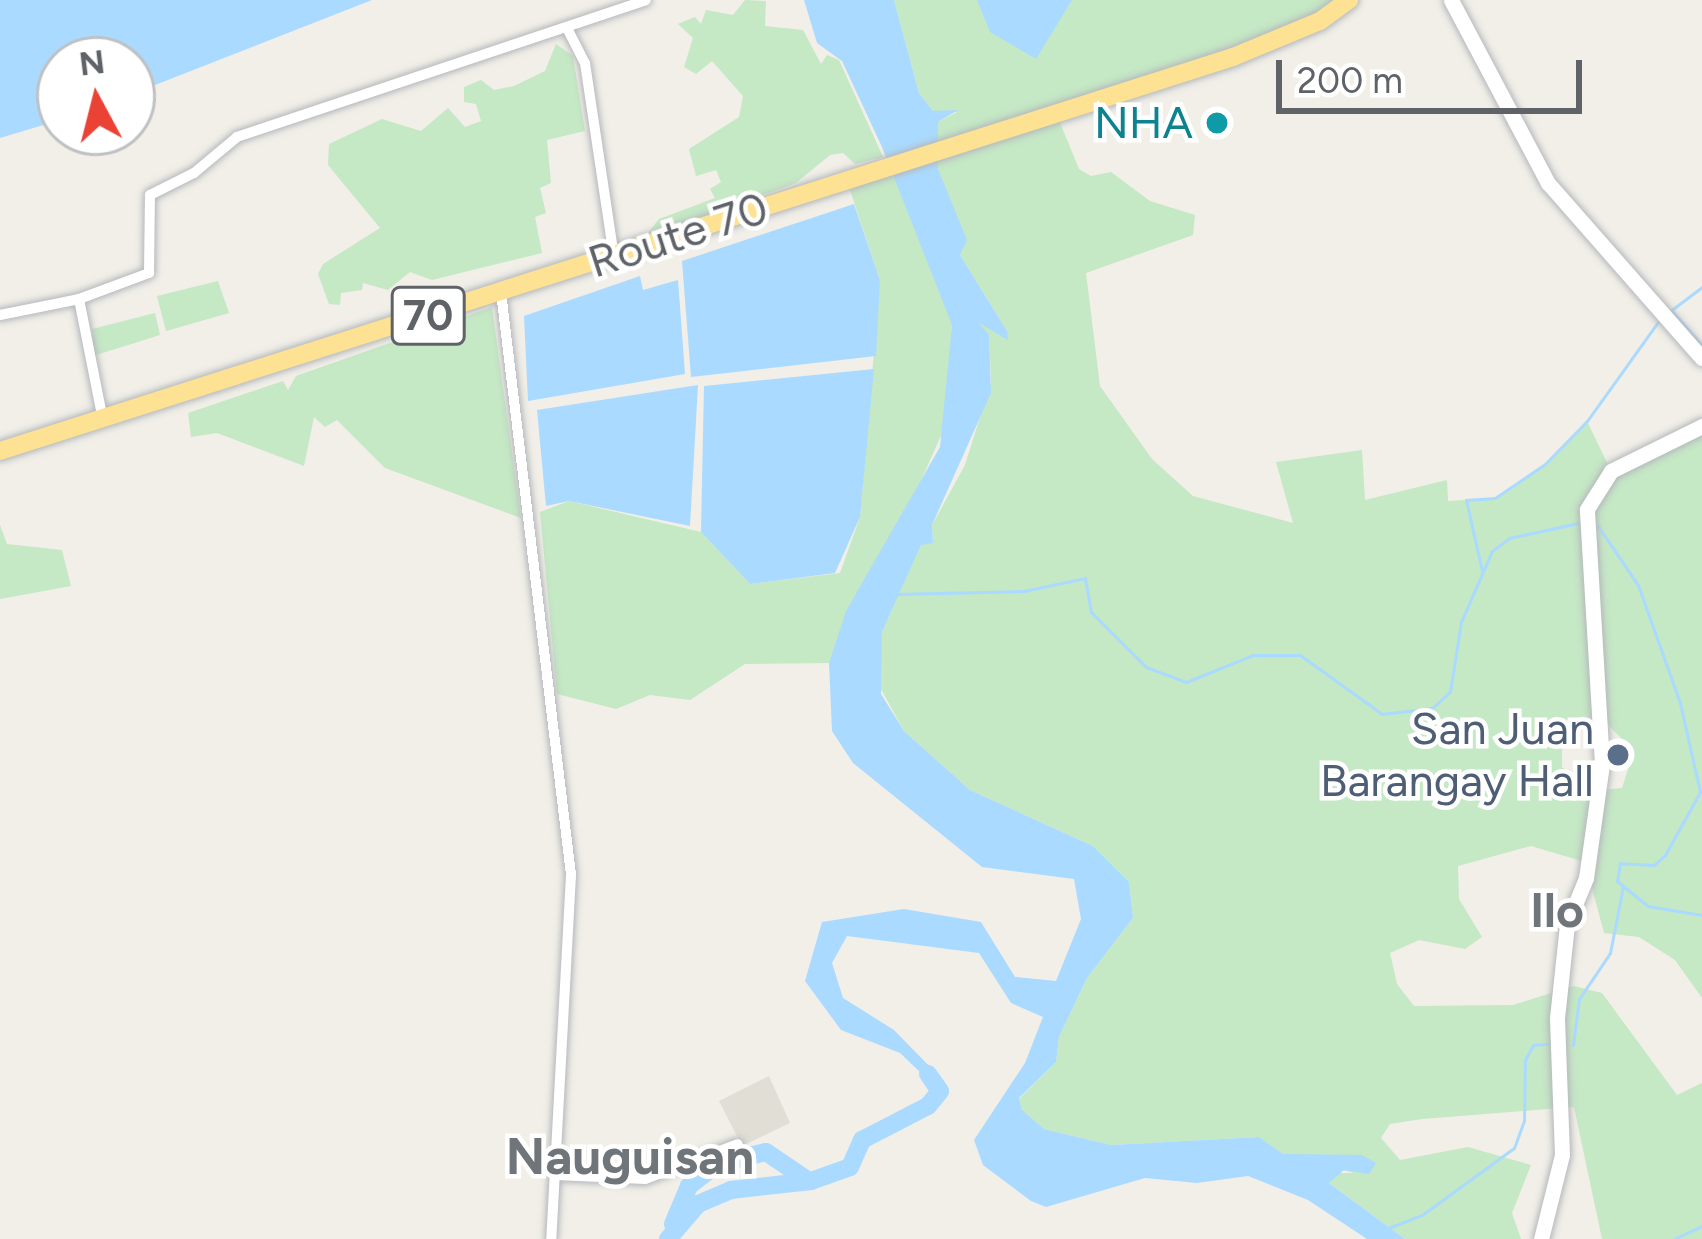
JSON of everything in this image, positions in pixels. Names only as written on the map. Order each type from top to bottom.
[{"type":"highway","name":"Route 70","points":[[0,452],[104,423],[1280,40],[1349,0]]},
{"type":"street","points":[[0,315],[80,299],[148,273],[151,195],[194,173],[237,137],[646,0]]},
{"type":"street","points":[[1451,0],[1548,183],[1702,358]]},
{"type":"street","points":[[567,28],[585,63],[614,256]]},
{"type":"street","points":[[501,292],[571,875],[551,1239]]},
{"type":"street","points":[[80,299],[104,423]]},
{"type":"street","points":[[1541,1239],[1562,1155],[1557,1018],[1567,924],[1586,878],[1602,764],[1587,508],[1611,471],[1702,426]]},
{"type":"street","points":[[556,1175],[645,1179],[738,1144]]},
{"type":"shaded area","points":[[769,1076],[790,1123],[742,1146],[719,1101]]},
{"type":"green space","points":[[745,0],[766,1],[765,26],[803,30],[821,64],[827,55],[839,60],[883,157],[855,164],[843,153],[830,155],[796,183],[645,237],[659,219],[715,198],[710,189],[721,182],[716,170],[696,176],[689,149],[739,117],[743,96],[712,61],[696,74],[684,67],[693,38],[678,24],[695,17],[701,24],[706,10],[733,15]]},
{"type":"green space","points":[[894,0],[1349,0],[1320,21],[1056,113],[1079,169],[1091,176],[1111,172],[1150,201],[1195,215],[1193,235],[1086,273],[1100,386],[1152,459],[1193,496],[1293,523],[1276,462],[1362,450],[1365,500],[1447,480],[1448,501],[1494,498],[1545,464],[1587,421],[1611,471],[1702,426],[1702,998],[1675,960],[1639,937],[1604,933],[1585,862],[1531,846],[1458,866],[1459,899],[1482,937],[1465,949],[1419,940],[1390,953],[1397,984],[1414,1006],[1513,1005],[1574,986],[1602,993],[1677,1095],[1702,1083],[1702,1239],[1602,1239],[1574,1107],[1390,1124],[1381,1138],[1400,1160],[1468,1147],[1531,1165],[1512,1213],[1521,1239],[1405,1239],[1328,1182],[1336,1173],[1354,1173],[1283,1154],[1258,1137],[1111,1145],[1044,1129],[1022,1111],[1019,1099],[1056,1062],[1059,1037],[1087,978],[1133,918],[1129,882],[1093,846],[970,790],[904,731],[877,682],[882,632],[921,544],[933,542],[932,525],[965,465],[991,382],[989,334],[979,324],[983,319],[1006,339],[1007,331],[960,255],[938,168],[938,122],[957,112],[933,111],[919,93]],"holes":[[[1581,717],[1603,720],[1634,751],[1622,788],[1593,791],[1562,767],[1562,725]]]},
{"type":"green space","points":[[556,44],[573,56],[585,131],[547,140],[551,183],[540,188],[546,213],[535,217],[542,253],[432,280],[410,272],[388,290],[363,283],[362,290],[341,293],[340,305],[329,304],[318,274],[323,264],[380,228],[328,165],[329,144],[382,119],[421,131],[448,108],[465,127],[481,121],[476,104],[464,102],[464,87],[481,80],[494,90],[514,86],[545,71]]},
{"type":"green space","points":[[893,171],[952,324],[947,422],[908,510],[856,594],[829,663],[745,664],[690,700],[650,695],[616,709],[557,694],[540,512],[569,501],[701,532],[750,584],[840,573],[860,517],[880,280],[850,190]]},
{"type":"green space","points":[[218,281],[229,313],[166,331],[157,296]]},
{"type":"green space","points":[[492,307],[521,518],[385,468],[337,420],[325,427],[314,417],[304,466],[217,433],[191,437],[188,413],[283,381],[288,390],[296,376]]},
{"type":"green space","points":[[155,313],[160,335],[93,356],[92,329]]},
{"type":"green space","points":[[0,525],[7,544],[62,550],[71,586],[0,599]]},
{"type":"water","points":[[0,0],[372,0],[156,85],[156,36],[36,36],[36,127],[0,138]]},
{"type":"water","points":[[804,0],[894,0],[919,93],[933,111],[958,110],[938,122],[938,169],[967,240],[960,255],[1008,340],[979,323],[989,334],[991,393],[932,525],[933,543],[921,545],[882,632],[881,694],[904,731],[970,790],[1093,846],[1129,882],[1133,918],[1087,978],[1059,1037],[1056,1062],[1019,1098],[1022,1110],[1044,1129],[1111,1145],[1259,1137],[1283,1154],[1362,1155],[1376,1163],[1369,1174],[1344,1170],[1329,1183],[1405,1239],[1367,1239],[1308,1200],[1248,1176],[1197,1183],[1145,1178],[1046,1207],[1031,1201],[983,1165],[974,1140],[1025,1063],[1043,1017],[1011,1003],[979,953],[847,936],[832,963],[843,998],[894,1030],[931,1068],[940,1091],[900,1053],[841,1030],[805,981],[822,922],[904,909],[981,922],[1015,977],[1056,981],[1081,919],[1074,879],[982,867],[853,763],[832,731],[829,663],[846,611],[940,447],[952,325],[882,147],[842,61],[817,43]]},
{"type":"water","points":[[977,0],[1072,0],[1036,59],[990,32]]},
{"type":"water","points":[[854,204],[880,280],[876,356],[691,377],[682,261]]},
{"type":"water","points":[[640,276],[643,290],[678,280],[685,374],[528,401],[524,316]]},
{"type":"water","points":[[874,369],[860,517],[835,573],[750,584],[701,532],[704,386]]},
{"type":"water","points":[[698,385],[690,526],[569,501],[546,506],[537,410]]},
{"type":"waterway","points":[[1702,287],[1671,310],[1702,345]]},
{"type":"waterway","points":[[1482,571],[1466,500],[1495,498],[1545,464],[1587,421],[1658,322]]},
{"type":"waterway","points":[[895,594],[1024,591],[1085,578],[1091,612],[1146,667],[1186,682],[1253,655],[1300,655],[1382,714],[1432,708],[1450,692],[1461,622],[1492,551],[1509,538],[1583,522]]},
{"type":"waterway","points":[[1598,526],[1638,585],[1680,703],[1700,792],[1665,855],[1654,865],[1620,863],[1617,881],[1648,906],[1702,915]]},
{"type":"waterway","points":[[1573,1045],[1579,999],[1610,953],[1623,886]]},
{"type":"waterway","points":[[1388,1228],[1422,1215],[1514,1148],[1524,1121],[1525,1060],[1533,1045],[1554,1043]]},
{"type":"waterway","points":[[668,1239],[698,1204],[731,1190],[811,1181],[850,1167],[862,1140],[928,1106],[940,1091],[928,1074]]},
{"type":"waterway","points":[[673,1224],[689,1186],[717,1164],[766,1152],[806,1179]]},
{"type":"waterway","points":[[1674,1239],[1702,1226]]},
{"type":"place","name":"NHA","points":[[1217,123]]},
{"type":"place","name":"San Juan Barangay Hall","points":[[1618,755]]},
{"type":"district","name":"Ilo","points":[[1557,911]]},
{"type":"district","name":"Nauguisan","points":[[630,1157]]}]
